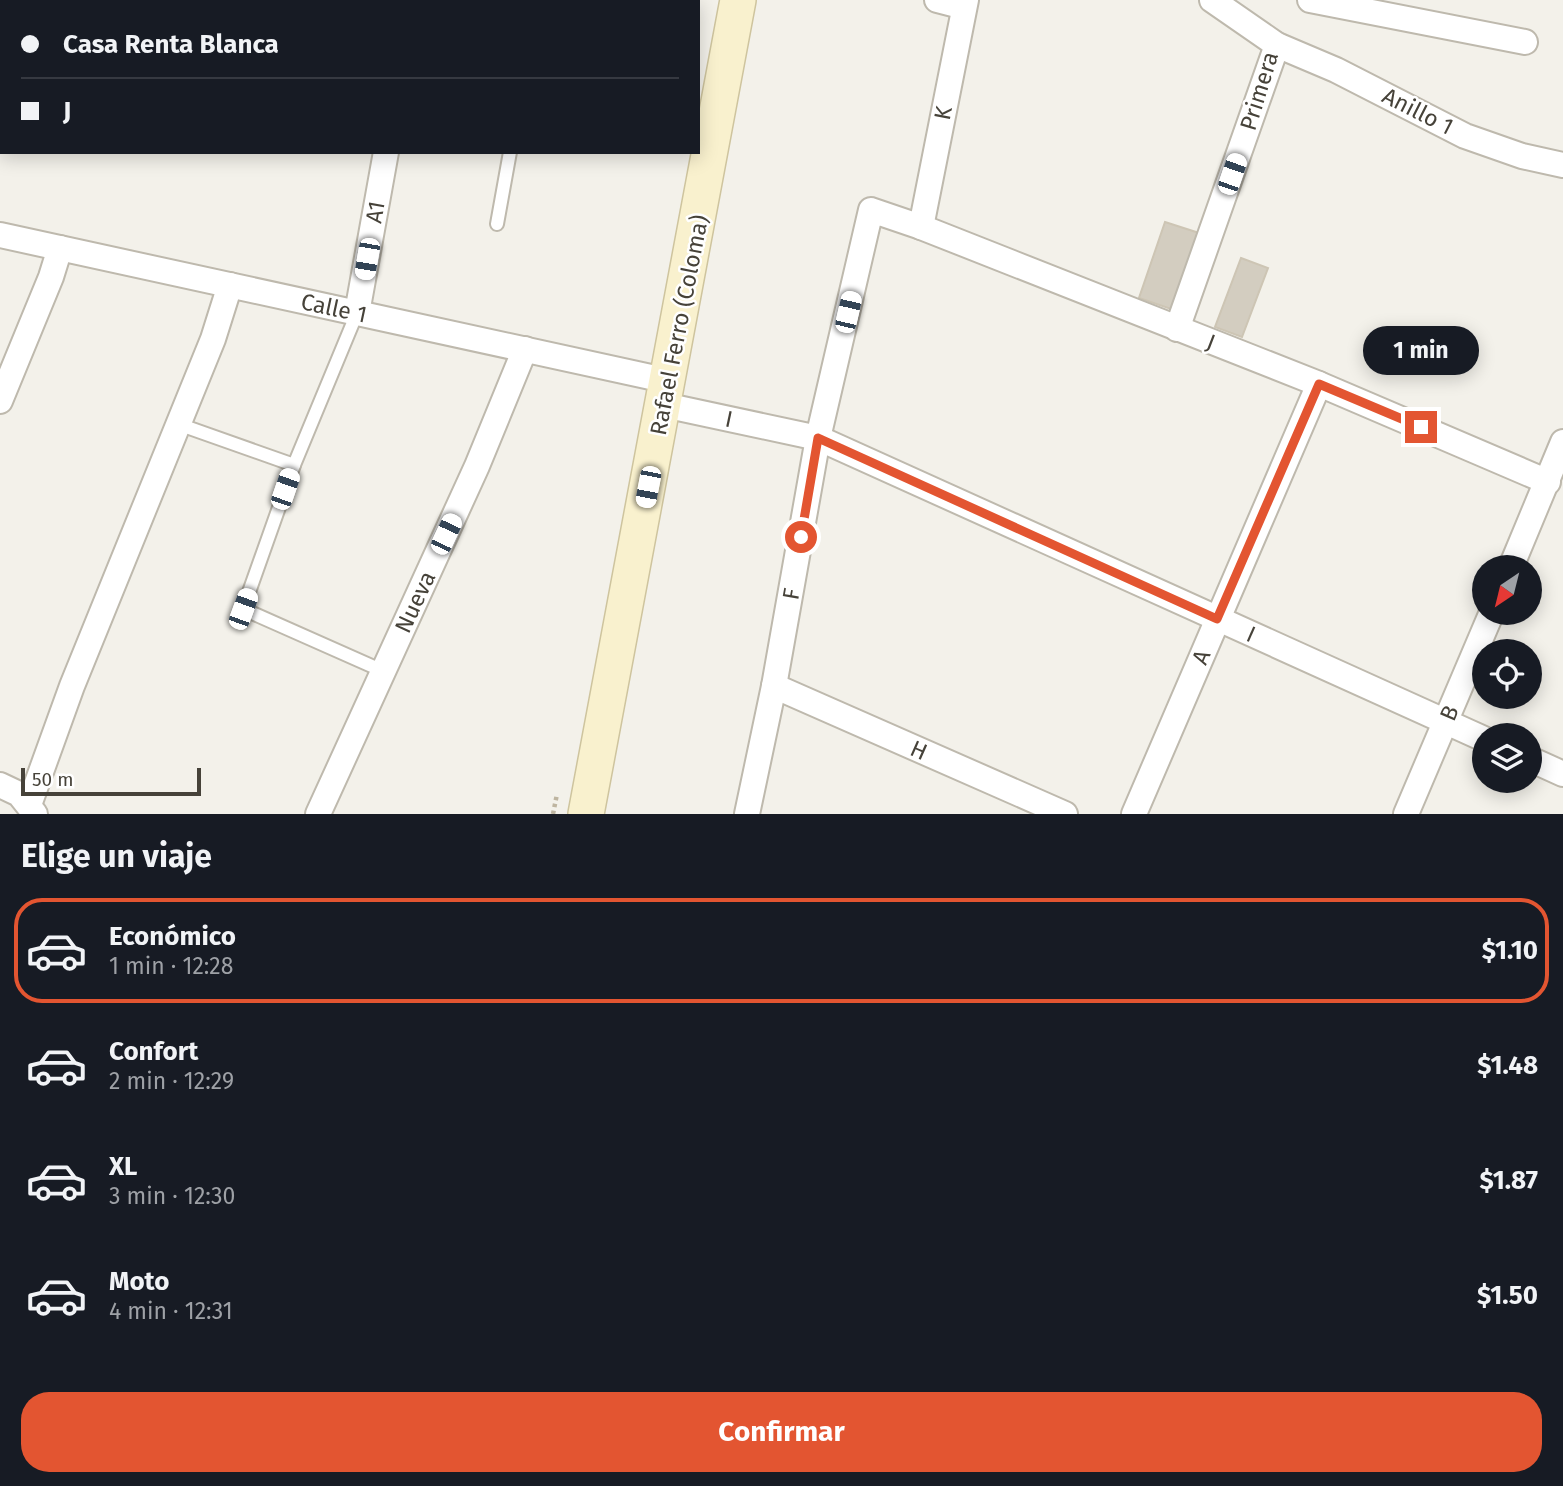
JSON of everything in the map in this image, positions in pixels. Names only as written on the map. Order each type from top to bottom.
[{"type":"main road","name":"Rafael Ferro (Coloma)","points":[[586,814],[666,393],[707,119],[738,0]]},
{"type":"street","points":[[937,0],[965,4]]},
{"type":"street","name":"Primera","points":[[1177,329],[1277,44],[1212,0]]},
{"type":"street","points":[[1310,0],[1525,42]]},
{"type":"street","name":"K","points":[[920,227],[965,4]]},
{"type":"street","name":"Anillo 1","points":[[1277,44],[1336,70],[1465,136],[1522,156],[1563,165]]},
{"type":"street","name":"A1","points":[[357,313],[386,154]]},
{"type":"street","name":"J","points":[[871,210],[1319,384],[1548,482]]},
{"type":"street","name":"F","points":[[747,814],[774,686],[818,438],[871,210]]},
{"type":"street","name":"Calle 1","points":[[0,235],[525,349],[666,393]]},
{"type":"street","points":[[0,401],[51,278],[60,248]]},
{"type":"street","points":[[32,809],[72,686],[213,339],[230,285]]},
{"type":"street","name":"Nueva","points":[[318,814],[477,466],[525,349]]},
{"type":"street","name":"A","points":[[1134,814],[1319,384]]},
{"type":"street","name":"I","points":[[666,393],[818,438],[1472,734]]},
{"type":"street","points":[[1516,555],[1563,442]]},
{"type":"street","name":"B","points":[[1406,814],[1486,625]]},
{"type":"street","name":"H","points":[[774,686],[1065,814]]},
{"type":"street","points":[[1542,764],[1563,774]]},
{"type":"street","points":[[0,785],[19,793],[32,809]]},
{"type":"lane","points":[[497,224],[510,154]]},
{"type":"lane","points":[[357,313],[294,465],[243,609],[383,671]]},
{"type":"lane","points":[[178,424],[294,465]]},
{"type":"building","points":[[1165,222],[1199,233],[1174,310],[1139,298]]},
{"type":"building","points":[[1241,258],[1268,268],[1242,337],[1215,327]]},
{"type":"route","points":[[801,537],[818,438],[1217,619],[1319,384],[1421,427]]}]
